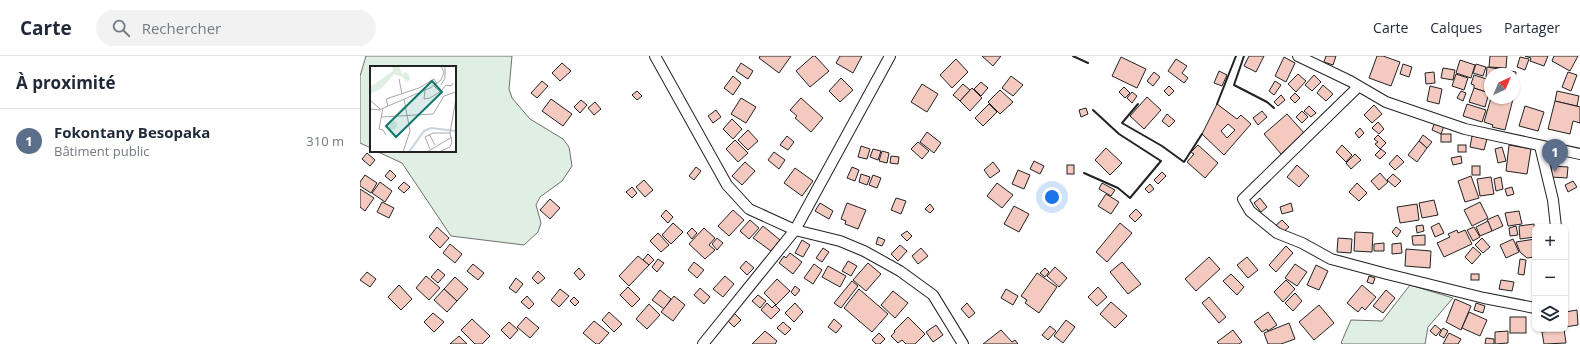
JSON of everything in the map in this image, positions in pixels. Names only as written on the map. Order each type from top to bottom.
[{"type":"street","points":[[655,56],[727,185],[749,209],[795,230],[840,241],[864,251],[900,271],[933,295],[963,344]]},
{"type":"street","points":[[703,344],[795,230],[890,56]]},
{"type":"street","points":[[1298,56],[1358,86],[1386,102],[1465,129],[1580,154]]},
{"type":"street","points":[[1358,86],[1243,198],[1250,211],[1277,233],[1302,243],[1331,259],[1462,292],[1532,307]]},
{"type":"street","points":[[1540,146],[1553,200],[1556,224]]},
{"type":"green space","points":[[366,56],[512,56],[509,89],[512,98],[530,119],[563,139],[569,147],[572,166],[562,181],[540,197],[536,205],[541,223],[538,232],[524,245],[451,236],[402,163],[378,152],[456,152],[456,66],[370,66],[370,148],[360,143],[360,76]]},
{"type":"green space","points":[[1410,285],[1453,298],[1428,327],[1425,344],[1341,343],[1351,320],[1382,321]]},
{"type":"building","points":[[760,56],[791,56],[779,73],[759,58]]},
{"type":"building","points":[[813,56],[815,56],[829,71],[810,87],[796,71]]},
{"type":"building","points":[[840,56],[862,56],[853,73],[836,63]]},
{"type":"building","points":[[982,56],[1001,56],[993,66]]},
{"type":"building","points":[[1249,56],[1264,56],[1256,72],[1244,66]]},
{"type":"building","points":[[1326,56],[1336,56],[1333,65],[1324,62]]},
{"type":"building","points":[[1377,56],[1383,56],[1400,62],[1391,86],[1369,78]]},
{"type":"building","points":[[1490,56],[1507,56],[1506,68],[1489,67]]},
{"type":"building","points":[[1525,56],[1548,56],[1544,66],[1530,61],[1531,58]]},
{"type":"building","points":[[1554,56],[1578,56],[1570,71],[1552,61]]},
{"type":"building","points":[[1121,57],[1146,69],[1137,88],[1112,76]]},
{"type":"building","points":[[1284,57],[1295,63],[1286,82],[1275,76]]},
{"type":"building","points":[[1520,57],[1529,59],[1525,70],[1517,67]]},
{"type":"building","points":[[956,59],[968,72],[952,88],[940,75]]},
{"type":"building","points":[[1176,59],[1187,66],[1182,73],[1188,78],[1184,83],[1168,71]]},
{"type":"building","points":[[1460,60],[1475,65],[1471,78],[1456,73]]},
{"type":"building","points":[[562,63],[571,71],[560,81],[552,73]]},
{"type":"building","points":[[741,63],[753,71],[748,79],[736,71]]},
{"type":"building","points":[[1403,64],[1412,67],[1409,77],[1400,74]]},
{"type":"building","points":[[1476,64],[1486,67],[1484,68],[1483,76],[1473,73]]},
{"type":"building","points":[[1443,68],[1455,70],[1453,80],[1441,78]]},
{"type":"building","points":[[1219,71],[1227,75],[1222,86],[1214,83]]},
{"type":"building","points":[[1154,72],[1160,77],[1153,86],[1147,81]]},
{"type":"building","points":[[1434,72],[1435,83],[1426,84],[1425,73]]},
{"type":"building","points":[[1568,72],[1577,75],[1571,91],[1562,87]]},
{"type":"building","points":[[1298,74],[1306,81],[1296,92],[1288,84]]},
{"type":"building","points":[[1456,74],[1468,78],[1464,90],[1452,86]]},
{"type":"building","points":[[1314,75],[1321,82],[1312,91],[1305,85]]},
{"type":"building","points":[[1474,75],[1484,78],[1484,91],[1474,88],[1474,85],[1471,84]]},
{"type":"building","points":[[733,76],[741,83],[733,95],[724,88]]},
{"type":"building","points":[[1011,76],[1023,85],[1013,96],[1002,88]]},
{"type":"building","points":[[841,78],[853,90],[840,102],[829,91]]},
{"type":"building","points":[[542,81],[548,86],[537,98],[531,93]]},
{"type":"building","points":[[1275,81],[1281,85],[1274,95],[1269,91]]},
{"type":"building","points":[[981,82],[988,88],[981,96],[974,89]]},
{"type":"building","points":[[922,84],[938,94],[927,112],[911,102]]},
{"type":"building","points":[[963,84],[970,90],[960,101],[953,95]]},
{"type":"building","points":[[1323,85],[1333,94],[1326,101],[1317,93]]},
{"type":"building","points":[[1169,86],[1174,91],[1169,96],[1164,91]]},
{"type":"building","points":[[1430,86],[1442,89],[1439,104],[1427,101]]},
{"type":"building","points":[[1124,87],[1130,93],[1125,98],[1119,92]]},
{"type":"building","points":[[972,88],[982,98],[970,111],[960,101]]},
{"type":"building","points":[[1474,88],[1484,91],[1485,107],[1469,102]]},
{"type":"building","points":[[1000,90],[1013,102],[1000,114],[988,102]]},
{"type":"building","points":[[637,91],[642,96],[637,100],[632,95]]},
{"type":"building","points":[[1461,91],[1466,93],[1463,101],[1457,98]]},
{"type":"building","points":[[1557,91],[1579,96],[1577,106],[1555,101]]},
{"type":"building","points":[[1132,92],[1137,96],[1132,103],[1127,98]]},
{"type":"building","points":[[1295,93],[1300,98],[1295,103],[1290,98]]},
{"type":"building","points":[[1281,95],[1285,100],[1278,106],[1274,102]]},
{"type":"building","points":[[1147,97],[1161,110],[1144,129],[1130,116]]},
{"type":"building","points":[[741,98],[756,107],[746,123],[731,114]]},
{"type":"building","points":[[801,98],[823,118],[811,132],[795,118],[797,116],[790,110]]},
{"type":"building","points":[[551,99],[572,114],[563,126],[542,111]]},
{"type":"building","points":[[581,100],[587,105],[580,113],[574,107]]},
{"type":"building","points":[[1555,101],[1580,107],[1580,123],[1573,121],[1570,134],[1548,129]]},
{"type":"building","points":[[595,102],[601,109],[594,115],[588,108]]},
{"type":"building","points":[[989,104],[997,112],[983,126],[975,118]]},
{"type":"building","points":[[1217,104],[1237,119],[1241,115],[1251,124],[1224,155],[1202,134]],"holes":[[[1228,124],[1235,130],[1227,138],[1221,131]]]},
{"type":"building","points":[[1467,104],[1486,110],[1482,122],[1463,116]]},
{"type":"building","points":[[1489,104],[1512,104],[1505,130],[1492,127],[1493,125],[1484,122]]},
{"type":"building","points":[[1374,105],[1382,114],[1372,123],[1364,115]]},
{"type":"building","points":[[1309,106],[1316,113],[1311,117],[1304,111]]},
{"type":"building","points":[[1525,106],[1544,112],[1538,131],[1519,126]]},
{"type":"building","points":[[1086,108],[1088,114],[1081,117],[1079,110]]},
{"type":"building","points":[[716,110],[721,117],[713,123],[708,116]]},
{"type":"building","points":[[1262,111],[1267,117],[1258,125],[1253,118]]},
{"type":"building","points":[[1302,111],[1308,117],[1302,123],[1296,117]]},
{"type":"building","points":[[1167,114],[1175,121],[1169,127],[1162,121]]},
{"type":"building","points":[[1287,114],[1305,134],[1281,154],[1264,134]]},
{"type":"building","points":[[732,119],[742,129],[733,139],[723,129]]},
{"type":"building","points":[[1378,122],[1384,129],[1379,134],[1372,128]]},
{"type":"building","points":[[1435,122],[1444,126],[1441,134],[1432,130]]},
{"type":"building","points":[[1360,128],[1364,133],[1359,138],[1355,133]]},
{"type":"building","points":[[748,130],[758,141],[748,150],[738,140]]},
{"type":"building","points":[[927,132],[941,143],[934,153],[920,142]]},
{"type":"building","points":[[1441,134],[1451,134],[1451,142],[1441,142]]},
{"type":"building","points":[[1378,135],[1386,143],[1380,149],[1375,144],[1378,142],[1374,139]]},
{"type":"building","points":[[1423,135],[1432,142],[1427,148],[1419,141]]},
{"type":"building","points":[[787,136],[794,142],[788,150],[780,145]]},
{"type":"building","points":[[1472,136],[1487,139],[1484,150],[1470,147]]},
{"type":"building","points":[[735,140],[748,153],[738,162],[726,149]]},
{"type":"building","points":[[1419,141],[1427,148],[1417,162],[1408,155]]},
{"type":"building","points":[[918,142],[929,151],[922,159],[911,149]]},
{"type":"building","points":[[1198,145],[1218,163],[1205,178],[1187,162],[1194,154],[1191,152]]},
{"type":"building","points":[[1342,145],[1352,155],[1346,162],[1336,152]]},
{"type":"building","points":[[1458,145],[1466,145],[1466,152],[1458,152]]},
{"type":"building","points":[[1509,145],[1531,149],[1527,174],[1506,171]]},
{"type":"building","points":[[861,146],[870,149],[867,159],[858,157]]},
{"type":"building","points":[[1502,147],[1506,161],[1498,163],[1495,149]]},
{"type":"building","points":[[1106,148],[1122,163],[1110,175],[1095,160]]},
{"type":"building","points":[[873,149],[881,151],[878,160],[870,157]]},
{"type":"building","points":[[1381,149],[1386,153],[1380,159],[1375,155]]},
{"type":"building","points":[[882,151],[889,153],[887,163],[879,161]]},
{"type":"building","points":[[774,152],[785,160],[779,169],[768,160]]},
{"type":"building","points":[[367,153],[375,160],[370,166],[362,159]]},
{"type":"building","points":[[1355,154],[1361,160],[1351,169],[1346,163]]},
{"type":"building","points":[[1397,155],[1404,162],[1395,170],[1389,164]]},
{"type":"building","points":[[891,156],[899,157],[898,164],[890,163]]},
{"type":"building","points":[[1461,156],[1462,163],[1453,165],[1451,158]]},
{"type":"building","points":[[1034,161],[1044,166],[1040,174],[1030,169]]},
{"type":"building","points":[[745,162],[755,171],[742,185],[732,176]]},
{"type":"building","points":[[993,162],[1000,171],[990,178],[984,170]]},
{"type":"building","points":[[1067,165],[1074,165],[1074,174],[1067,174]]},
{"type":"building","points":[[1297,165],[1309,176],[1299,187],[1287,177]]},
{"type":"building","points":[[1472,166],[1480,166],[1480,175],[1472,175]]},
{"type":"building","points":[[1552,166],[1568,167],[1567,178],[1551,177]]},
{"type":"building","points":[[696,167],[701,171],[694,180],[689,176]]},
{"type":"building","points":[[852,167],[859,170],[855,181],[847,178]]},
{"type":"building","points":[[795,168],[813,181],[802,196],[784,183]]},
{"type":"building","points":[[390,170],[396,176],[391,181],[385,176]]},
{"type":"building","points":[[1018,170],[1030,175],[1024,189],[1012,184]]},
{"type":"building","points":[[1162,172],[1166,176],[1158,184],[1154,180]]},
{"type":"building","points":[[1380,173],[1388,182],[1379,190],[1371,181]]},
{"type":"building","points":[[861,174],[870,177],[867,185],[859,182]]},
{"type":"building","points":[[1393,174],[1401,181],[1395,187],[1387,180]]},
{"type":"building","points":[[365,175],[377,183],[371,193],[360,186],[360,182]]},
{"type":"building","points":[[873,175],[881,178],[877,188],[869,185]]},
{"type":"building","points":[[1471,176],[1479,198],[1465,202],[1458,181]]},
{"type":"building","points":[[1491,177],[1494,194],[1480,196],[1477,179]]},
{"type":"building","points":[[1501,177],[1503,189],[1496,191],[1494,179]]},
{"type":"building","points":[[644,180],[653,190],[645,197],[636,187]]},
{"type":"building","points":[[1573,181],[1577,187],[1568,192],[1565,185]]},
{"type":"building","points":[[380,182],[392,191],[385,202],[372,193]]},
{"type":"building","points":[[404,182],[410,187],[404,193],[398,188]]},
{"type":"building","points":[[997,183],[1013,195],[1002,208],[987,196]]},
{"type":"building","points":[[1102,183],[1115,190],[1111,196],[1099,189]]},
{"type":"building","points":[[1357,183],[1367,193],[1359,201],[1349,192]]},
{"type":"building","points":[[1150,184],[1154,189],[1149,193],[1145,189]]},
{"type":"building","points":[[632,187],[637,193],[632,198],[626,192]]},
{"type":"building","points":[[1512,187],[1514,194],[1507,196],[1505,189]]},
{"type":"building","points":[[360,189],[374,198],[365,211],[360,207]]},
{"type":"building","points":[[1106,194],[1119,202],[1111,214],[1098,206]]},
{"type":"building","points":[[896,198],[906,201],[901,214],[891,210]]},
{"type":"building","points":[[1260,198],[1267,207],[1261,212],[1254,203]]},
{"type":"building","points":[[550,199],[560,208],[550,219],[540,210]]},
{"type":"building","points":[[1434,200],[1438,215],[1422,218],[1419,203]]},
{"type":"building","points":[[382,202],[394,208],[389,218],[377,212]]},
{"type":"building","points":[[1480,202],[1488,218],[1472,226],[1464,210]]},
{"type":"building","points":[[820,203],[833,211],[829,219],[815,211]]},
{"type":"building","points":[[847,203],[866,210],[858,229],[845,224],[846,221],[841,219]]},
{"type":"building","points":[[1291,203],[1293,211],[1282,214],[1280,207]]},
{"type":"building","points":[[930,204],[934,209],[930,213],[925,209]]},
{"type":"building","points":[[1417,204],[1419,220],[1400,223],[1397,207]]},
{"type":"building","points":[[1014,206],[1029,214],[1019,232],[1004,224]]},
{"type":"building","points":[[1136,209],[1142,215],[1135,222],[1129,216]]},
{"type":"building","points":[[666,210],[673,217],[668,223],[661,216]]},
{"type":"building","points":[[733,210],[744,220],[729,236],[718,226]]},
{"type":"building","points":[[1519,211],[1522,224],[1508,226],[1505,213]]},
{"type":"building","points":[[1498,215],[1503,226],[1492,231],[1487,220]]},
{"type":"building","points":[[750,220],[759,228],[749,239],[740,231]]},
{"type":"building","points":[[1282,220],[1289,227],[1282,233],[1275,226]]},
{"type":"building","points":[[1488,221],[1492,231],[1480,236],[1476,227]]},
{"type":"building","points":[[673,223],[683,232],[671,244],[662,235]]},
{"type":"building","points":[[1120,223],[1132,233],[1107,262],[1096,252]]},
{"type":"building","points":[[1439,223],[1444,233],[1435,237],[1431,227]]},
{"type":"building","points":[[1532,224],[1532,237],[1520,239],[1519,226]]},
{"type":"building","points":[[1423,225],[1424,231],[1417,233],[1416,226]]},
{"type":"building","points":[[763,226],[780,240],[771,251],[753,238]]},
{"type":"building","points":[[1516,226],[1518,235],[1510,236],[1509,228]]},
{"type":"building","points":[[437,227],[449,238],[440,248],[429,237]]},
{"type":"building","points":[[1396,227],[1401,231],[1397,237],[1392,232]]},
{"type":"building","points":[[1474,227],[1480,237],[1473,241],[1467,230]]},
{"type":"building","points":[[692,228],[697,233],[692,239],[687,233]]},
{"type":"building","points":[[704,228],[715,238],[709,245],[715,250],[705,259],[689,244]]},
{"type":"building","points":[[1457,230],[1458,233],[1465,230],[1472,244],[1444,257],[1437,243],[1450,237],[1448,234]]},
{"type":"building","points":[[907,231],[912,236],[907,241],[901,235]]},
{"type":"building","points":[[1355,232],[1373,233],[1372,252],[1354,251]]},
{"type":"building","points":[[658,233],[669,245],[661,252],[650,241]]},
{"type":"building","points":[[1425,235],[1425,245],[1413,245],[1412,236]]},
{"type":"building","points":[[878,237],[885,240],[882,246],[876,244]]},
{"type":"building","points":[[717,238],[723,243],[717,250],[712,244]]},
{"type":"building","points":[[1338,238],[1352,239],[1351,253],[1337,252]]},
{"type":"building","points":[[1482,238],[1490,247],[1483,253],[1475,245]]},
{"type":"building","points":[[1513,239],[1519,252],[1506,258],[1500,245]]},
{"type":"building","points":[[1532,239],[1532,257],[1527,258],[1520,252],[1516,242]]},
{"type":"building","points":[[802,240],[810,245],[803,257],[795,253]]},
{"type":"building","points":[[1384,243],[1384,251],[1374,251],[1374,244]]},
{"type":"building","points":[[1401,243],[1402,253],[1392,254],[1392,244]]},
{"type":"building","points":[[450,244],[462,254],[455,263],[443,253]]},
{"type":"building","points":[[900,245],[907,251],[898,261],[891,254]]},
{"type":"building","points":[[1286,246],[1293,253],[1276,272],[1269,265]]},
{"type":"building","points":[[1473,247],[1481,254],[1472,264],[1465,257]]},
{"type":"building","points":[[823,248],[829,252],[822,262],[816,258]]},
{"type":"building","points":[[921,248],[928,256],[918,264],[912,256]]},
{"type":"building","points":[[1406,249],[1431,251],[1430,268],[1405,266]]},
{"type":"building","points":[[790,253],[802,262],[793,274],[779,263],[784,256],[786,258]]},
{"type":"building","points":[[648,254],[654,260],[649,265],[643,260]]},
{"type":"building","points":[[638,256],[649,265],[629,286],[619,276]]},
{"type":"building","points":[[1209,257],[1220,269],[1196,291],[1185,279]]},
{"type":"building","points":[[1247,257],[1258,270],[1248,278],[1237,265]]},
{"type":"building","points":[[658,259],[664,263],[657,272],[652,267]]},
{"type":"building","points":[[1520,259],[1526,260],[1524,275],[1518,274]]},
{"type":"building","points":[[746,261],[754,268],[747,275],[740,268]]},
{"type":"building","points":[[848,261],[857,266],[851,276],[842,271]]},
{"type":"building","points":[[694,262],[704,270],[697,278],[688,270]]},
{"type":"building","points":[[1122,262],[1141,284],[1128,294],[1110,272]]},
{"type":"building","points":[[868,263],[881,274],[866,291],[853,280]]},
{"type":"building","points":[[473,264],[484,273],[478,280],[467,271]]},
{"type":"building","points":[[814,264],[822,270],[813,284],[804,278]]},
{"type":"building","points":[[1295,264],[1307,272],[1297,286],[1285,278]]},
{"type":"building","points":[[1316,265],[1328,271],[1319,290],[1307,285]]},
{"type":"building","points":[[828,266],[846,276],[840,287],[822,277]]},
{"type":"building","points":[[1055,267],[1067,278],[1059,287],[1047,276]]},
{"type":"building","points":[[579,268],[585,275],[580,280],[574,273]]},
{"type":"building","points":[[1045,268],[1049,272],[1045,277],[1040,273]]},
{"type":"building","points":[[438,269],[445,275],[438,283],[431,277]]},
{"type":"building","points":[[538,271],[545,278],[538,284],[532,278]]},
{"type":"building","points":[[367,272],[376,279],[370,287],[360,280]]},
{"type":"building","points":[[1037,273],[1057,287],[1039,313],[1025,303],[1027,300],[1021,296]]},
{"type":"building","points":[[1231,274],[1244,287],[1237,295],[1223,281]]},
{"type":"building","points":[[1471,274],[1479,274],[1479,280],[1471,280]]},
{"type":"building","points":[[426,276],[440,288],[429,300],[416,288]]},
{"type":"building","points":[[725,276],[734,284],[723,297],[713,289]]},
{"type":"building","points":[[1369,276],[1375,278],[1373,284],[1367,282]]},
{"type":"building","points":[[455,277],[468,289],[457,301],[444,289]]},
{"type":"building","points":[[516,278],[523,284],[516,293],[509,288]]},
{"type":"building","points":[[777,279],[790,291],[776,305],[764,293]]},
{"type":"building","points":[[1286,280],[1295,289],[1283,302],[1274,292]]},
{"type":"building","points":[[1501,280],[1514,282],[1512,291],[1499,289]]},
{"type":"building","points":[[852,281],[858,286],[841,308],[834,303]]},
{"type":"building","points":[[399,285],[412,299],[401,310],[388,297]]},
{"type":"building","points":[[1362,285],[1376,297],[1365,310],[1362,307],[1358,312],[1347,303]]},
{"type":"building","points":[[795,286],[800,290],[795,296],[791,292]]},
{"type":"building","points":[[628,287],[640,299],[632,307],[620,295]]},
{"type":"building","points":[[1098,287],[1107,297],[1097,306],[1088,297]]},
{"type":"building","points":[[700,288],[710,297],[704,304],[694,295]]},
{"type":"building","points":[[444,289],[457,301],[447,312],[434,300]]},
{"type":"building","points":[[560,289],[569,296],[559,307],[551,300]]},
{"type":"building","points":[[859,289],[888,314],[872,332],[844,308]]},
{"type":"building","points":[[1006,289],[1018,296],[1013,305],[1001,298]]},
{"type":"building","points":[[660,290],[671,299],[664,309],[652,300]]},
{"type":"building","points":[[1386,290],[1395,298],[1383,313],[1373,306]]},
{"type":"building","points":[[893,291],[908,303],[895,318],[881,305]]},
{"type":"building","points":[[1295,293],[1302,301],[1293,311],[1285,303]]},
{"type":"building","points":[[758,295],[766,301],[760,308],[752,301]]},
{"type":"building","points":[[527,296],[534,304],[529,309],[521,302]]},
{"type":"building","points":[[674,296],[685,305],[673,321],[661,312]]},
{"type":"building","points":[[574,297],[579,302],[575,306],[570,301]]},
{"type":"building","points":[[1209,297],[1226,317],[1219,323],[1202,303]]},
{"type":"building","points":[[1455,299],[1471,306],[1461,330],[1446,322]]},
{"type":"building","points":[[1111,302],[1127,316],[1115,328],[1100,314]]},
{"type":"building","points":[[767,303],[772,308],[775,305],[780,310],[771,319],[761,310]]},
{"type":"building","points":[[795,303],[803,312],[794,322],[785,313]]},
{"type":"building","points":[[967,303],[975,313],[969,318],[961,309]]},
{"type":"building","points":[[1476,303],[1485,306],[1483,313],[1474,310]]},
{"type":"building","points":[[649,304],[660,315],[647,329],[636,319]]},
{"type":"building","points":[[1319,305],[1334,323],[1314,340],[1299,322]]},
{"type":"building","points":[[1577,310],[1578,325],[1568,327],[1568,312]]},
{"type":"building","points":[[609,312],[622,324],[614,332],[602,320]]},
{"type":"building","points":[[1268,312],[1277,325],[1268,331],[1267,329],[1262,332],[1254,322]]},
{"type":"building","points":[[1469,312],[1487,320],[1480,336],[1462,328]]},
{"type":"building","points":[[433,313],[444,322],[434,332],[424,322]]},
{"type":"building","points":[[734,313],[741,320],[734,327],[727,320]]},
{"type":"building","points":[[526,317],[539,328],[530,338],[517,327]]},
{"type":"building","points":[[908,317],[925,334],[915,344],[906,344],[902,340],[898,343],[891,336]]},
{"type":"building","points":[[1510,317],[1526,317],[1526,333],[1510,333]]},
{"type":"building","points":[[472,319],[490,336],[482,344],[475,344],[461,330]]},
{"type":"building","points":[[834,319],[842,326],[836,333],[828,327]]},
{"type":"building","points":[[1066,320],[1075,327],[1063,343],[1054,336]]},
{"type":"building","points":[[594,321],[609,333],[599,344],[596,344],[583,333]]},
{"type":"building","points":[[509,322],[518,330],[510,339],[501,330]]},
{"type":"building","points":[[783,322],[791,329],[785,335],[777,328]]},
{"type":"building","points":[[1289,323],[1295,339],[1281,344],[1268,344],[1264,333]]},
{"type":"building","points":[[936,325],[943,335],[933,342],[926,332]]},
{"type":"building","points":[[1435,325],[1441,330],[1436,336],[1430,331]]},
{"type":"building","points":[[1050,326],[1056,331],[1048,340],[1042,335]]},
{"type":"building","points":[[1443,328],[1448,331],[1444,338],[1439,335]]},
{"type":"building","points":[[1001,330],[1012,342],[1015,340],[1018,344],[983,344]]},
{"type":"building","points":[[1233,330],[1242,342],[1239,344],[1219,344],[1217,342]]},
{"type":"building","points":[[765,331],[777,341],[775,344],[752,344]]},
{"type":"building","points":[[1508,331],[1508,343],[1495,344],[1495,332]]},
{"type":"building","points":[[1542,332],[1564,332],[1566,343],[1544,344]]},
{"type":"building","points":[[879,333],[885,339],[880,344],[876,344],[872,340]]},
{"type":"building","points":[[1449,333],[1461,339],[1458,344],[1443,344]]},
{"type":"building","points":[[459,336],[467,344],[450,344]]},
{"type":"building","points":[[1486,338],[1494,339],[1494,344],[1485,344]]},
{"type":"wall","points":[[1073,56],[1088,63]]},
{"type":"wall","points":[[1217,104],[1236,56]]},
{"type":"wall","points":[[1244,56],[1234,85],[1267,102],[1274,108]]},
{"type":"wall","points":[[1138,104],[1122,123],[1162,146],[1184,162],[1202,134]]},
{"type":"wall","points":[[1084,173],[1118,188],[1130,198],[1161,161],[1119,134],[1093,110]]},
{"type":"place","name":"Fokontany Besopaka","points":[[1555,172]]}]
